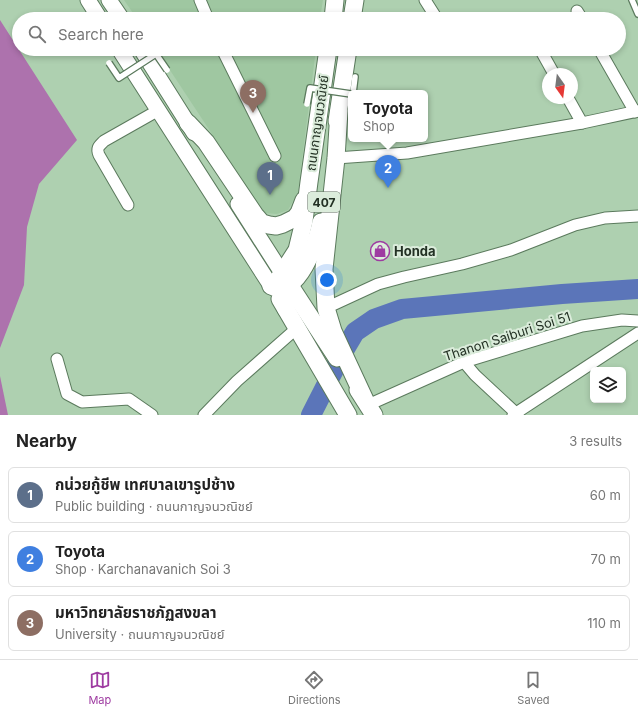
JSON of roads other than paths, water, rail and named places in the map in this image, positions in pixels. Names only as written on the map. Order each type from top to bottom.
[{"type":"main road","points":[[88,0],[96,12]]},
{"type":"main road","points":[[109,0],[117,12]]},
{"type":"main road","points":[[334,12],[335,0]]},
{"type":"main road","points":[[353,12],[355,0]]},
{"type":"main road","points":[[122,56],[157,111],[280,283],[328,334],[369,406]]},
{"type":"main road","points":[[145,56],[188,123],[280,283],[286,309],[347,413]]},
{"type":"main road","name":"ถนนกาญจนวณิชย์","points":[[280,283],[297,250],[304,221],[327,56]]},
{"type":"main road","name":"ถนนกาญจนวณิชย์","points":[[280,283],[305,266],[313,251],[320,227],[347,56]]},
{"type":"main road","points":[[328,334],[324,269],[336,158],[339,111]]},
{"type":"main road","points":[[188,123],[206,142],[255,215],[262,223],[276,226],[295,218],[299,213],[309,182]]},
{"type":"street","points":[[200,0],[205,12]]},
{"type":"street","points":[[425,0],[433,12]]},
{"type":"street","points":[[225,56],[275,156]]},
{"type":"street","points":[[544,56],[551,68]]},
{"type":"street","points":[[336,158],[407,153],[637,112],[603,56]]},
{"type":"street","points":[[571,104],[582,123]]},
{"type":"street","points":[[128,205],[99,156],[97,150],[98,146],[104,141],[157,111]]},
{"type":"street","points":[[326,308],[378,284],[462,264],[511,250],[575,225],[606,218],[638,216]]},
{"type":"street","name":"Thanon Saiburi Soi 51","points":[[369,406],[464,362],[582,326],[622,320],[638,321]]},
{"type":"street","points":[[204,415],[237,381],[300,333]]},
{"type":"street","points":[[464,362],[475,375],[516,414],[638,333]]},
{"type":"street","points":[[57,359],[67,394],[82,402],[129,399],[152,415]]},
{"type":"lane","points":[[632,0],[638,14]]},
{"type":"lane","points":[[109,63],[119,78],[153,56]]},
{"type":"lane","points":[[157,56],[167,70]]},
{"type":"lane","points":[[353,90],[355,77]]},
{"type":"lane","points":[[307,104],[310,88],[348,93]]},
{"type":"waterway","points":[[311,415],[355,332],[374,319],[402,309],[562,294],[638,289]]},
{"type":"place","name":"มหาวิทยาลัยราชภัฏสงขลา","points":[[253,113]]},
{"type":"place","name":"Toyota","points":[[388,188]]},
{"type":"place","name":"กน่วยกู้ชีพ เทศบาลเขารูปช้าง","points":[[270,195]]},
{"type":"place","name":"Honda","points":[[380,251]]}]
